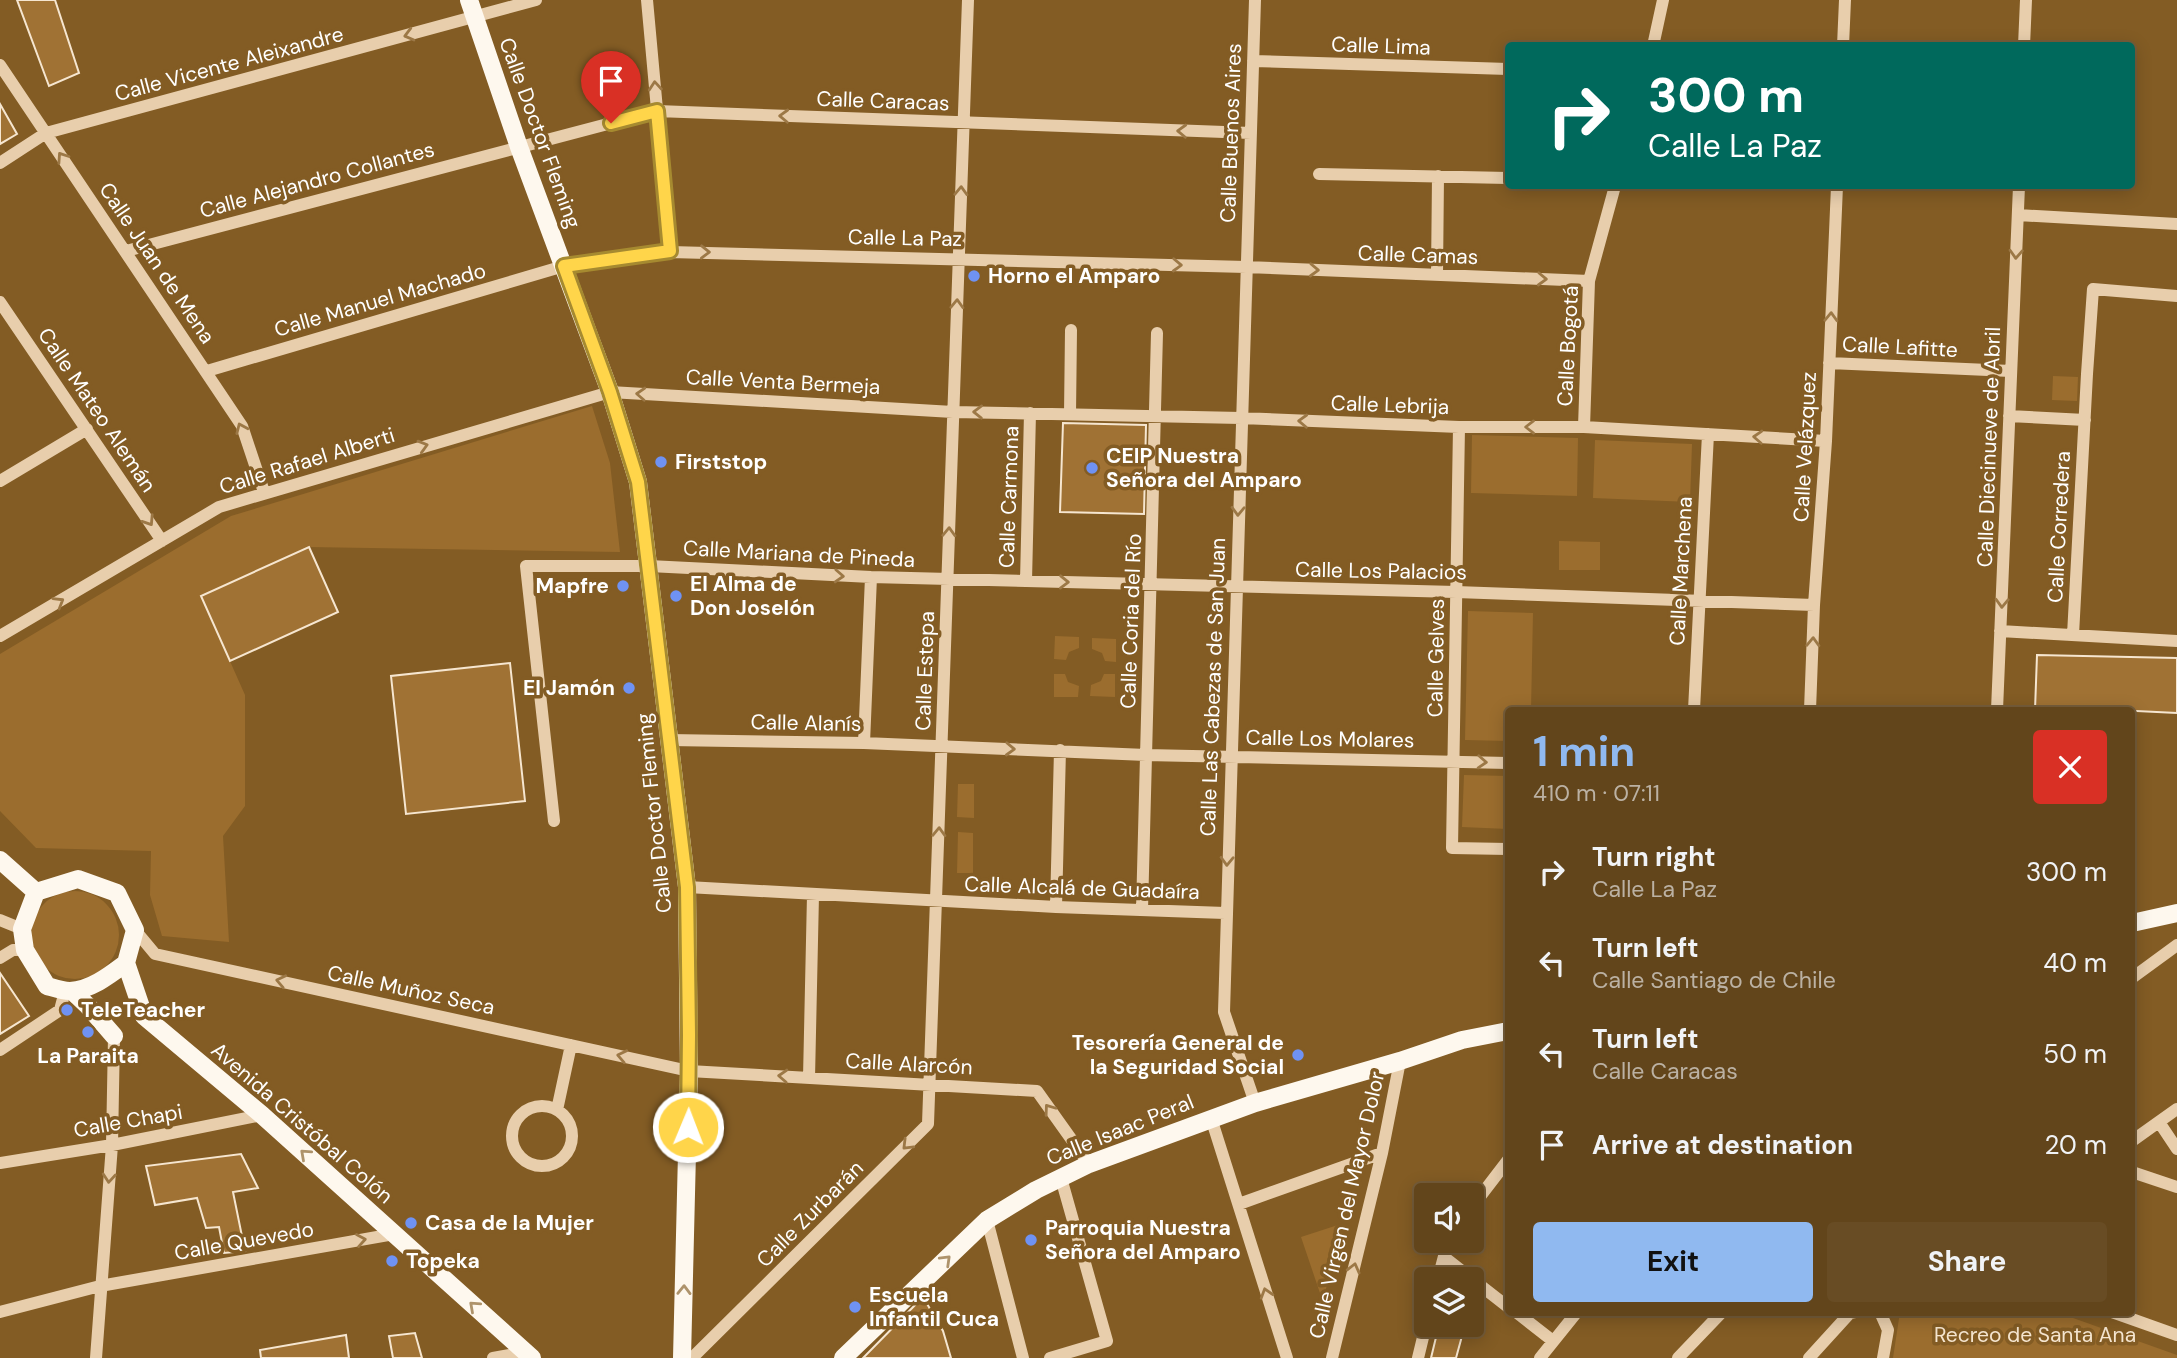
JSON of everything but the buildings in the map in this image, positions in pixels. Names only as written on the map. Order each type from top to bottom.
[{"type":"main road","name":"Calle Doctor Fleming","points":[[469,0],[519,146],[610,392],[638,482],[687,887],[689,1071],[682,1358]]},
{"type":"main road","points":[[0,860],[36,892]]},
{"type":"main road","points":[[36,892],[78,879],[117,893],[135,930],[126,963],[100,981],[68,991]]},
{"type":"main road","points":[[36,892],[22,929],[25,950],[47,986],[68,991],[88,1006],[114,1037]]},
{"type":"main road","points":[[2135,922],[2177,913]]},
{"type":"main road","name":"Avenida Cristóbal Colón","points":[[126,963],[144,1016],[262,1115],[528,1355]]},
{"type":"main road","name":"Calle Isaac Peral","points":[[843,1358],[987,1220],[1036,1190],[1089,1164],[1255,1103],[1462,1040],[1505,1032]]},
{"type":"street","name":"Calle Vicente Aleixandre","points":[[0,163],[46,133],[536,0]]},
{"type":"street","points":[[647,0],[670,251]]},
{"type":"street","name":"Calle Estepa","points":[[929,1085],[968,0]]},
{"type":"street","name":"Calle Buenos Aires","points":[[1246,267],[1255,0]]},
{"type":"street","points":[[1654,42],[1663,0]]},
{"type":"street","points":[[1843,42],[1845,0]]},
{"type":"street","points":[[2024,42],[2026,0]]},
{"type":"street","name":"Calle Lima","points":[[1253,61],[1505,69]]},
{"type":"street","name":"Calle Juan de Mena","points":[[0,65],[242,426],[264,492]]},
{"type":"street","name":"Calle Caracas","points":[[519,146],[657,111],[1251,133]]},
{"type":"street","name":"Calle Alejandro Collantes","points":[[125,251],[519,146]]},
{"type":"street","points":[[1319,174],[1505,178]]},
{"type":"street","points":[[1437,275],[1438,176]]},
{"type":"street","name":"Calle Bogotá","points":[[1584,427],[1589,281],[1614,189]]},
{"type":"street","name":"Calle Velázquez","points":[[1810,707],[1814,605],[1826,441],[1837,189]]},
{"type":"street","name":"Calle Diecinueve de Abril","points":[[1997,707],[2019,189]]},
{"type":"street","points":[[2018,215],[2177,224]]},
{"type":"street","name":"Calle La Paz","points":[[564,266],[670,251],[1246,267]]},
{"type":"street","name":"Calle Manuel Machado","points":[[207,371],[564,266]]},
{"type":"street","name":"Calle Camas","points":[[1246,267],[1589,281]]},
{"type":"street","name":"Calle Las Cabezas de San Juan","points":[[1246,267],[1223,1012],[1255,1103]]},
{"type":"street","name":"Calle Corredera","points":[[2073,635],[2093,289],[2177,296]]},
{"type":"street","name":"Calle Mateo Alemán","points":[[0,302],[5,320],[87,429],[162,541]]},
{"type":"street","points":[[1070,414],[1071,330]]},
{"type":"street","name":"Calle Coria del Río","points":[[1142,910],[1157,333]]},
{"type":"street","name":"Calle Lafitte","points":[[1829,363],[2011,371]]},
{"type":"street","name":"Calle Venta Bermeja","points":[[610,392],[953,412]]},
{"type":"street","name":"Calle Rafael Alberti","points":[[0,636],[219,507],[610,392]]},
{"type":"street","name":"Calle Lebrija","points":[[953,412],[1241,418],[1459,427],[1584,427],[1826,441]]},
{"type":"street","name":"Calle Carmona","points":[[1026,581],[1030,413]]},
{"type":"street","points":[[2009,416],[2085,420]]},
{"type":"street","name":"Calle Gelves","points":[[1459,427],[1452,848],[1505,849]]},
{"type":"street","points":[[0,481],[87,429]]},
{"type":"street","name":"Calle Marchena","points":[[1693,707],[1708,434]]},
{"type":"street","name":"Calle Mariana de Pineda","points":[[554,821],[526,566],[649,566],[871,578],[947,579]]},
{"type":"street","points":[[864,743],[871,578]]},
{"type":"street","name":"Calle Los Palacios","points":[[947,579],[1456,592],[1814,605]]},
{"type":"street","points":[[2000,631],[2177,641]]},
{"type":"street","name":"Calle Alanís","points":[[669,740],[942,747]]},
{"type":"street","name":"Calle Los Molares","points":[[942,747],[1505,764]]},
{"type":"street","points":[[1056,908],[1060,751]]},
{"type":"street","name":"Calle Alcalá de Guadaíra","points":[[687,887],[1056,908],[1225,913]]},
{"type":"street","points":[[809,1077],[813,895]]},
{"type":"street","points":[[0,920],[22,929]]},
{"type":"street","name":"Calle Muñoz Seca","points":[[135,930],[155,954],[689,1071]]},
{"type":"street","points":[[2135,976],[2177,944]]},
{"type":"street","points":[[0,958],[13,950],[25,950]]},
{"type":"street","points":[[0,1050],[60,1010],[68,991]]},
{"type":"street","points":[[96,1358],[112,1145],[114,1037]]},
{"type":"street","points":[[557,1110],[571,1045]]},
{"type":"street","name":"Calle Virgen del Mayor Dolor","points":[[1332,1358],[1382,1153],[1400,1061]]},
{"type":"street","name":"Calle Alarcón","points":[[689,1071],[1037,1091],[1089,1164]]},
{"type":"street","name":"Calle Zurbarán","points":[[692,1358],[928,1124],[929,1085]]},
{"type":"street","points":[[544,1105],[557,1110],[567,1119],[572,1132],[570,1145],[563,1157],[552,1164],[539,1166],[526,1162],[516,1152],[512,1140],[513,1126],[520,1115],[531,1107],[544,1105]]},
{"type":"street","points":[[2135,1139],[2177,1109]]},
{"type":"street","name":"Calle Chapi","points":[[0,1163],[112,1145],[262,1115]]},
{"type":"street","points":[[1211,1118],[1287,1358]]},
{"type":"street","points":[[2159,1122],[2177,1149]]},
{"type":"street","points":[[1239,1204],[1382,1153]]},
{"type":"street","points":[[1484,1191],[1505,1164]]},
{"type":"street","points":[[2135,1172],[2177,1188]]},
{"type":"street","points":[[1050,1358],[1107,1341],[1061,1178]]},
{"type":"street","points":[[987,1220],[1023,1358]]},
{"type":"street","name":"Calle Quevedo","points":[[0,1312],[100,1286],[394,1234]]},
{"type":"street","points":[[1441,1267],[1445,1253]]},
{"type":"street","points":[[1444,1257],[1505,1305]]},
{"type":"street","points":[[1521,1316],[1553,1341]]},
{"type":"street","points":[[1540,1358],[1574,1316]]},
{"type":"street","points":[[1678,1358],[1716,1316]]},
{"type":"street","points":[[1809,1358],[1848,1316]]},
{"type":"street","points":[[1882,1316],[1888,1330],[1883,1358]]},
{"type":"street","points":[[2123,1316],[2177,1335]]},
{"type":"street","points":[[1418,1358],[1423,1337]]},
{"type":"street","points":[[493,1358],[528,1355]]},
{"type":"green space","points":[[2053,376],[2078,377],[2077,401],[2052,400]]},
{"type":"green space","points":[[592,406],[610,463],[620,552],[308,547],[201,596],[245,695],[245,806],[223,836],[229,942],[162,936],[150,895],[151,851],[36,848],[0,811],[0,654],[231,516]]},
{"type":"green space","points":[[1472,435],[1578,438],[1577,496],[1471,493]]},
{"type":"green space","points":[[1595,440],[1692,444],[1690,502],[1593,498]]},
{"type":"green space","points":[[1559,541],[1600,542],[1600,570],[1559,570]]},
{"type":"green space","points":[[1468,611],[1533,613],[1531,707],[1505,707],[1505,741],[1465,740]]},
{"type":"green space","points":[[1055,636],[1079,637],[1079,648],[1069,652],[1066,660],[1054,659]]},
{"type":"green space","points":[[1092,638],[1116,639],[1116,662],[1105,661],[1102,653],[1092,649]]},
{"type":"green space","points":[[1054,674],[1065,674],[1068,682],[1079,686],[1078,697],[1054,697]]},
{"type":"green space","points":[[1104,674],[1115,674],[1115,697],[1090,696],[1091,685],[1101,681]]},
{"type":"green space","points":[[1464,775],[1505,776],[1505,829],[1462,827]]},
{"type":"green space","points":[[958,784],[974,784],[974,818],[957,817]]},
{"type":"green space","points":[[958,832],[973,833],[973,873],[957,873]]},
{"type":"green space","points":[[75,891],[92,894],[106,904],[116,918],[119,935],[116,952],[106,966],[92,976],[75,979],[58,976],[44,966],[34,952],[31,935],[34,918],[44,904],[58,894]]},
{"type":"green space","points":[[1341,1224],[1323,1302],[1301,1237]]},
{"type":"green space","name":"Recreo de Santa Ana","points":[[1899,1316],[2067,1316],[2177,1355],[2177,1358],[1893,1358]]},
{"type":"place","name":"Horno el Amparo","points":[[974,276]]},
{"type":"place","name":"Firststop","points":[[661,462]]},
{"type":"place","name":"CEIP Nuestra Señora del Amparo","points":[[1092,468]]},
{"type":"place","name":"Mapfre","points":[[623,586]]},
{"type":"place","name":"El Alma de Don Joselón","points":[[676,596]]},
{"type":"place","name":"El Jamón","points":[[629,688]]},
{"type":"place","name":"TeleTeacher","points":[[67,1010]]},
{"type":"place","name":"La Paraita","points":[[88,1032]]},
{"type":"place","name":"Tesorería General de la Seguridad Social","points":[[1298,1055]]},
{"type":"place","name":"Casa de la Mujer","points":[[411,1223]]},
{"type":"place","name":"Parroquia Nuestra Señora del Amparo","points":[[1031,1240]]},
{"type":"place","name":"Topeka","points":[[392,1261]]},
{"type":"place","name":"Escuela Infantil Cuca","points":[[855,1307]]},
{"type":"route","points":[[611,123],[657,111],[670,251],[564,266],[610,392],[638,482],[687,887],[688,1127]]}]
